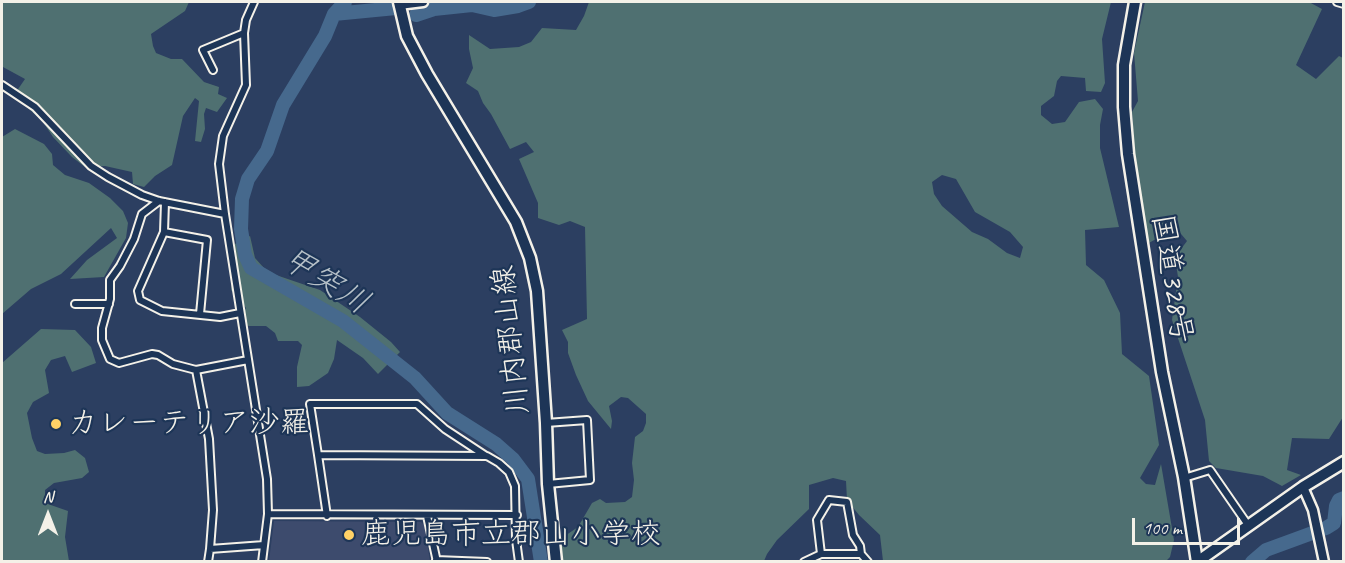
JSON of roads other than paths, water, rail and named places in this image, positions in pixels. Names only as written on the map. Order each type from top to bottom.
[{"type":"main road","name":"国道328号","points":[[1135,2],[1124,65],[1127,143],[1162,372],[1184,478],[1197,561]]},
{"type":"main road","name":"川内郡山線","points":[[399,3],[407,36],[427,74],[516,222],[530,258],[537,291],[548,484],[556,561]]},
{"type":"main road","points":[[1197,561],[1303,487],[1344,462]]},
{"type":"street","points":[[254,2],[246,20],[244,33],[246,85],[230,118],[219,164],[240,313],[266,469],[268,514],[262,561]]},
{"type":"street","points":[[399,3],[423,2]]},
{"type":"street","points":[[1337,2],[1344,4]]},
{"type":"street","points":[[213,70],[203,51],[244,33]]},
{"type":"street","points":[[2,85],[35,108],[91,166],[134,190],[162,201],[225,214]]},
{"type":"street","points":[[162,201],[164,232],[138,291],[140,300],[162,311],[220,316],[240,313]]},
{"type":"street","points":[[162,201],[142,214],[134,239],[110,280],[109,304],[102,328],[102,340],[110,359],[119,363],[152,354],[173,364],[196,370],[248,360]]},
{"type":"street","points":[[164,232],[207,240],[200,314]]},
{"type":"street","points":[[75,304],[109,304]]},
{"type":"street","points":[[196,370],[209,439],[213,510],[208,561]]},
{"type":"street","points":[[327,516],[310,404],[417,404],[445,429],[499,463],[509,472],[515,486],[516,540],[519,561]]},
{"type":"street","points":[[546,423],[587,420],[590,480],[548,484]]},
{"type":"street","points":[[318,455],[487,456]]},
{"type":"street","points":[[1184,478],[1210,470],[1248,525]]},
{"type":"street","points":[[1303,487],[1310,503],[1324,561]]},
{"type":"street","points":[[821,554],[816,520],[829,500],[847,502],[861,554],[868,561]]},
{"type":"street","points":[[268,514],[517,515]]},
{"type":"street","points":[[427,516],[436,561],[487,561]]},
{"type":"street","points":[[210,549],[264,545]]},
{"type":"street","points":[[804,561],[821,554],[861,554]]},
{"type":"waterway","name":"甲突川","points":[[345,2],[334,14],[325,36],[283,105],[267,151],[248,179],[242,199],[241,229],[245,255],[251,268],[343,321],[415,378],[447,413],[496,444],[513,459],[528,479],[541,562]]},
{"type":"waterway","points":[[416,15],[434,9],[472,5],[494,10],[529,2]]},
{"type":"waterway","points":[[334,14],[396,8]]},
{"type":"waterway","points":[[1252,562],[1266,550],[1334,523],[1336,506],[1339,500],[1344,498]]},
{"type":"place","name":"カレーテリア沙羅","points":[[56,424]]},
{"type":"place","name":"鹿児島市立郡山小学校","points":[[349,535]]}]
